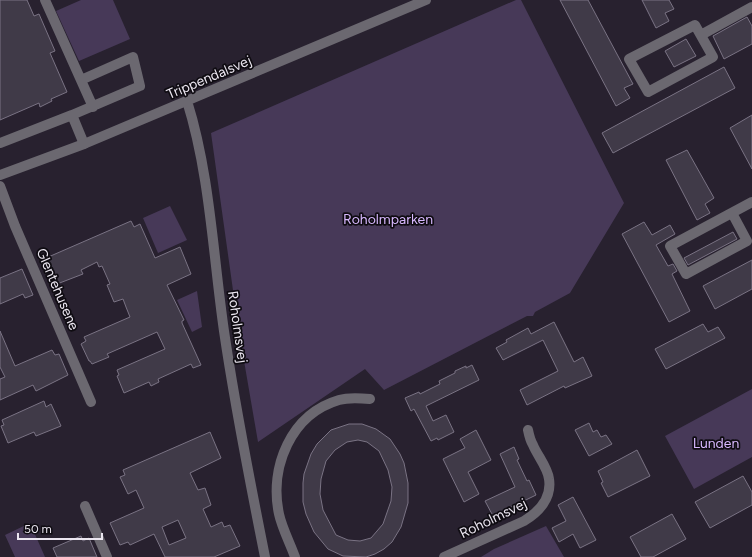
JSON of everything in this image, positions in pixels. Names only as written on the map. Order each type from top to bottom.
[{"type":"street","points":[[45,0],[93,107]]},
{"type":"street","name":"Trippendalsvej","points":[[0,176],[84,144],[426,0]]},
{"type":"street","points":[[701,35],[752,8]]},
{"type":"street","points":[[695,25],[701,35],[712,57],[648,92],[630,59],[695,25]]},
{"type":"street","points":[[0,143],[72,116],[140,86],[133,57],[81,80]]},
{"type":"street","name":"Roholmsvej","points":[[187,101],[193,120],[205,184],[224,330],[242,441],[265,557]]},
{"type":"street","points":[[72,116],[84,144]]},
{"type":"street","name":"Glentehusene","points":[[1,190],[91,402]]},
{"type":"street","points":[[732,213],[747,241],[686,274],[670,246],[752,202]]},
{"type":"street","points":[[296,557],[278,508],[276,489],[278,468],[284,450],[302,423],[314,412],[340,399],[370,399]]},
{"type":"street","name":"Roholmsvej","points":[[444,557],[524,522],[536,514],[544,504],[550,491],[549,478],[532,444],[528,430]]},
{"type":"street","points":[[85,506],[107,557]]},
{"type":"green space","points":[[81,0],[113,0],[130,39],[79,61],[56,11]]},
{"type":"green space","name":"Roholmparken","points":[[516,0],[521,0],[624,203],[570,293],[535,312],[533,316],[527,316],[384,390],[365,369],[258,442],[238,326],[211,133]]},
{"type":"green space","points":[[170,206],[187,240],[158,253],[143,218]]},
{"type":"green space","points":[[197,291],[202,327],[192,332],[177,300]]},
{"type":"green space","name":"Lunden","points":[[752,389],[752,457],[694,489],[665,436]]},
{"type":"green space","points":[[30,523],[45,557],[15,557],[5,535]]},
{"type":"green space","points":[[546,526],[564,557],[481,557],[494,549]]},
{"type":"building","points":[[0,0],[27,0],[34,16],[39,14],[55,51],[50,53],[67,92],[51,99],[52,101],[40,107],[39,103],[0,120]]},
{"type":"building","points":[[560,0],[588,0],[633,84],[624,88],[630,98],[616,106]]},
{"type":"building","points":[[642,0],[669,0],[674,9],[665,13],[669,21],[656,28]]},
{"type":"building","points":[[747,17],[752,26],[752,44],[724,59],[713,36]]},
{"type":"building","points":[[686,39],[696,56],[674,67],[665,51]]},
{"type":"building","points":[[724,67],[735,88],[613,153],[602,133]]},
{"type":"building","points":[[752,115],[752,169],[730,128]]},
{"type":"building","points":[[687,150],[714,198],[705,204],[710,213],[697,220],[666,160]]},
{"type":"building","points":[[131,221],[134,227],[140,224],[155,258],[180,247],[191,274],[167,285],[184,320],[182,323],[201,365],[193,368],[191,364],[158,379],[159,382],[151,386],[149,382],[124,393],[117,376],[119,375],[117,370],[165,349],[157,332],[107,354],[109,357],[92,364],[81,344],[86,341],[84,337],[130,317],[123,299],[114,302],[107,285],[110,284],[102,266],[99,267],[97,262],[81,270],[83,274],[57,284],[46,258]]},
{"type":"building","points":[[644,222],[652,235],[670,225],[675,234],[656,245],[668,266],[673,264],[677,271],[672,274],[690,311],[669,322],[622,234]]},
{"type":"building","points":[[733,232],[737,239],[688,265],[684,258]]},
{"type":"building","points":[[752,260],[752,289],[715,309],[703,286]]},
{"type":"building","points":[[22,269],[33,295],[25,298],[23,294],[0,304],[0,278]]},
{"type":"building","points":[[554,322],[574,362],[583,357],[592,376],[565,388],[564,386],[527,405],[520,390],[558,371],[543,340],[503,360],[496,348],[507,342],[506,340],[528,328],[531,334]]},
{"type":"building","points":[[703,324],[708,332],[718,327],[725,338],[666,369],[655,349]]},
{"type":"building","points":[[0,331],[15,366],[52,350],[55,355],[59,354],[68,375],[36,391],[33,385],[0,400],[0,379],[5,377],[0,367]]},
{"type":"building","points":[[472,365],[479,380],[426,406],[433,421],[446,415],[454,432],[438,440],[437,438],[431,441],[414,409],[411,411],[405,398],[419,392],[420,394],[440,384],[439,381],[455,373],[455,371]]},
{"type":"building","points":[[44,401],[46,407],[51,404],[61,426],[36,436],[34,432],[8,443],[1,426],[4,425],[2,420]]},
{"type":"building","points":[[589,423],[593,432],[597,430],[601,437],[606,435],[612,444],[589,456],[575,430]]},
{"type":"building","points":[[349,424],[362,424],[376,429],[390,439],[404,463],[408,483],[408,503],[401,527],[392,542],[384,549],[366,557],[343,556],[328,549],[314,532],[306,514],[303,502],[304,474],[311,454],[317,444],[331,430]],"holes":[[[358,440],[367,442],[379,451],[388,470],[392,487],[391,501],[383,524],[371,538],[360,541],[348,540],[336,535],[323,510],[320,494],[321,479],[326,461],[335,450],[347,442]]]},
{"type":"building","points":[[476,430],[491,460],[468,472],[479,494],[464,502],[443,459],[465,448],[460,439]]},
{"type":"building","points":[[210,432],[221,458],[190,473],[198,490],[205,488],[211,505],[203,509],[211,527],[222,522],[224,527],[230,525],[240,546],[214,557],[165,557],[154,534],[130,545],[128,542],[120,545],[110,523],[144,508],[136,490],[128,494],[120,477],[125,475],[123,470]],"holes":[[[178,520],[186,538],[169,545],[162,527]]]},
{"type":"building","points":[[514,447],[519,459],[517,460],[527,481],[529,480],[536,495],[493,516],[485,501],[515,487],[500,454]]},
{"type":"building","points":[[637,450],[650,476],[608,497],[601,483],[603,482],[598,471]]},
{"type":"building","points":[[743,476],[752,492],[752,505],[710,528],[695,502]]},
{"type":"building","points":[[573,497],[596,540],[580,548],[573,534],[559,542],[552,528],[566,521],[558,505]]},
{"type":"building","points":[[672,514],[686,539],[653,557],[641,557],[630,537]]},
{"type":"building","points":[[81,536],[83,541],[89,538],[97,557],[57,557],[53,548]]}]
